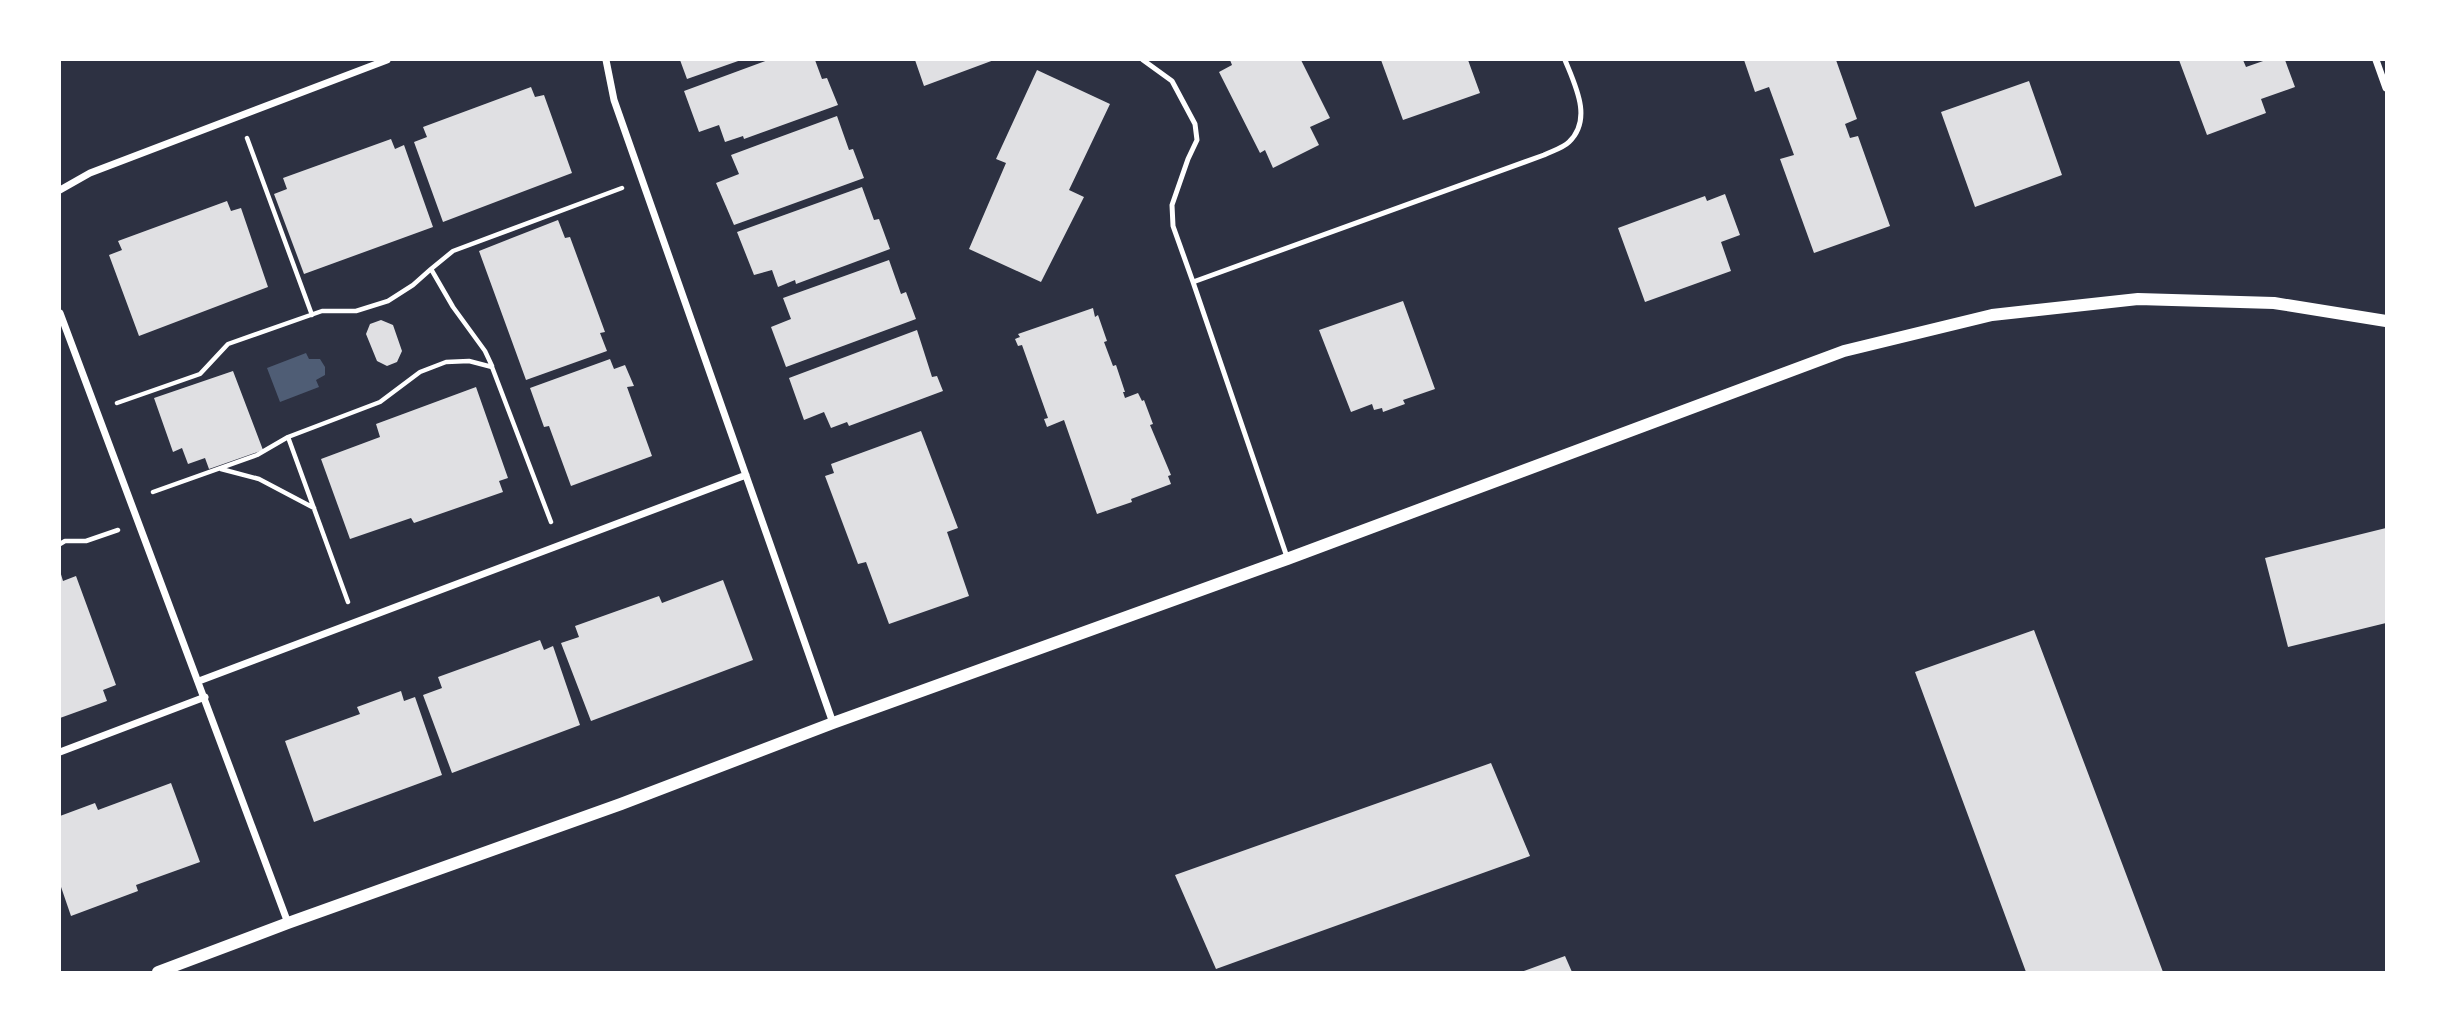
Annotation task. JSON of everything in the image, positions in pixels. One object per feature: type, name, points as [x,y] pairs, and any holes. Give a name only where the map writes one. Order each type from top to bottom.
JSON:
[{"type":"street","points":[[60,190],[90,173],[387,60]]},
{"type":"street","points":[[606,60],[614,100],[833,723]]},
{"type":"street","points":[[2376,60],[2386,88]]},
{"type":"street","points":[[158,972],[1287,559],[1844,351],[1992,315],[2138,299],[2274,303],[2386,321]]},
{"type":"street","points":[[60,313],[288,923]]},
{"type":"street","points":[[199,681],[746,475]]},
{"type":"street","points":[[60,752],[205,697]]},
{"type":"lane","points":[[1143,60],[1171,81],[1195,124],[1198,140],[1188,159],[1172,205],[1173,226],[1287,559]]},
{"type":"lane","points":[[1193,282],[1544,155],[1567,144],[1577,132],[1582,110],[1565,60]]},
{"type":"path","points":[[238,116],[312,315]]},
{"type":"path","points":[[96,410],[200,374],[228,344],[321,312],[356,311],[388,301],[413,285],[453,251],[642,181]]},
{"type":"path","points":[[431,270],[453,307],[485,351],[559,545]]},
{"type":"path","points":[[131,500],[257,455],[288,437],[380,402],[420,372],[446,362],[469,361],[492,367]]},
{"type":"path","points":[[288,437],[355,622]]},
{"type":"path","points":[[220,469],[259,479],[314,508]]},
{"type":"path","points":[[60,544],[65,541],[86,541],[139,522]]},
{"type":"water","points":[[306,353],[309,359],[320,359],[325,367],[325,375],[316,380],[319,387],[280,402],[267,368]]},
{"type":"building","points":[[680,60],[741,60],[687,79]]},
{"type":"building","points":[[768,60],[815,60],[822,79],[827,78],[838,105],[744,139],[743,136],[725,142],[719,125],[699,132],[684,91]]},
{"type":"building","points":[[915,60],[994,60],[924,86]]},
{"type":"building","points":[[1230,60],[1301,60],[1330,118],[1310,127],[1319,145],[1273,168],[1265,150],[1260,153],[1219,72],[1232,65]]},
{"type":"building","points":[[1381,60],[1468,60],[1480,93],[1403,120]]},
{"type":"building","points":[[1744,60],[1836,60],[1857,119],[1845,124],[1850,138],[1858,136],[1890,226],[1814,253],[1780,159],[1794,155],[1769,87],[1755,92]]},
{"type":"building","points":[[2179,60],[2243,60],[2246,67],[2266,60],[2285,60],[2295,87],[2261,99],[2266,113],[2207,135]]},
{"type":"building","points":[[1037,70],[1110,104],[1069,190],[1084,197],[1041,282],[969,249],[1006,163],[996,159]]},
{"type":"building","points":[[2029,81],[2062,175],[1975,207],[1941,112]]},
{"type":"building","points":[[531,87],[535,97],[544,95],[572,173],[443,222],[414,142],[427,137],[423,127]]},
{"type":"building","points":[[837,116],[849,150],[853,149],[864,178],[734,225],[716,183],[739,174],[731,155]]},
{"type":"building","points":[[391,139],[395,149],[404,145],[433,227],[304,274],[274,194],[287,189],[283,178]]},
{"type":"building","points":[[862,187],[874,220],[879,219],[890,249],[796,284],[795,280],[778,287],[772,270],[754,275],[737,232]]},
{"type":"building","points":[[1725,194],[1740,235],[1721,242],[1731,271],[1645,302],[1618,228],[1705,196],[1707,201]]},
{"type":"building","points":[[227,201],[231,211],[241,208],[268,287],[139,336],[109,255],[122,250],[118,241]]},
{"type":"building","points":[[558,220],[565,238],[570,237],[605,332],[600,333],[607,351],[526,380],[479,251]]},
{"type":"building","points":[[889,260],[901,294],[906,292],[916,319],[786,367],[771,327],[791,319],[783,298]]},
{"type":"building","points":[[1403,301],[1435,389],[1403,400],[1405,404],[1383,412],[1382,408],[1374,410],[1372,404],[1351,412],[1319,330]]},
{"type":"building","points":[[1093,308],[1107,341],[1104,342],[1113,366],[1116,365],[1125,398],[1138,393],[1142,401],[1144,400],[1153,424],[1150,425],[1171,475],[1168,476],[1171,484],[1097,514],[1064,420],[1047,427],[1044,419],[1048,418],[1022,345],[1018,346],[1015,339],[1020,337],[1018,334]]},
{"type":"building","points":[[381,320],[393,325],[402,351],[397,362],[387,366],[377,361],[366,334],[370,324]]},
{"type":"building","points":[[917,330],[932,377],[937,376],[943,391],[849,426],[847,422],[831,428],[824,412],[804,420],[789,378]]},
{"type":"building","points":[[610,359],[614,369],[625,365],[634,386],[627,387],[652,456],[571,486],[549,426],[544,427],[530,388]]},
{"type":"building","points":[[233,371],[263,450],[209,469],[205,458],[188,464],[182,448],[173,452],[154,398]]},
{"type":"building","points":[[476,387],[508,478],[499,481],[503,492],[414,523],[411,518],[350,539],[321,459],[380,437],[376,424]]},
{"type":"building","points":[[921,431],[958,528],[947,532],[969,596],[889,624],[866,562],[858,564],[825,476],[834,473],[831,464]]},
{"type":"building","points":[[2386,528],[2386,623],[2288,647],[2265,558]]},
{"type":"building","points":[[60,571],[63,581],[76,576],[116,685],[103,690],[107,701],[60,718]]},
{"type":"building","points":[[723,580],[753,660],[591,721],[561,643],[579,637],[575,626],[659,596],[662,603]]},
{"type":"building","points":[[2034,630],[2163,972],[2026,972],[1915,672]]},
{"type":"building","points":[[540,640],[544,650],[553,646],[580,725],[452,773],[423,695],[442,688],[438,677]]},
{"type":"building","points":[[401,691],[404,701],[415,697],[442,775],[314,822],[285,741],[360,714],[357,707]]},
{"type":"building","points":[[1491,763],[1530,856],[1216,969],[1175,875]]},
{"type":"building","points":[[171,783],[200,862],[136,885],[138,891],[71,916],[60,884],[60,816],[95,803],[98,810]]},
{"type":"building","points":[[1565,956],[1572,972],[1521,972]]}]
